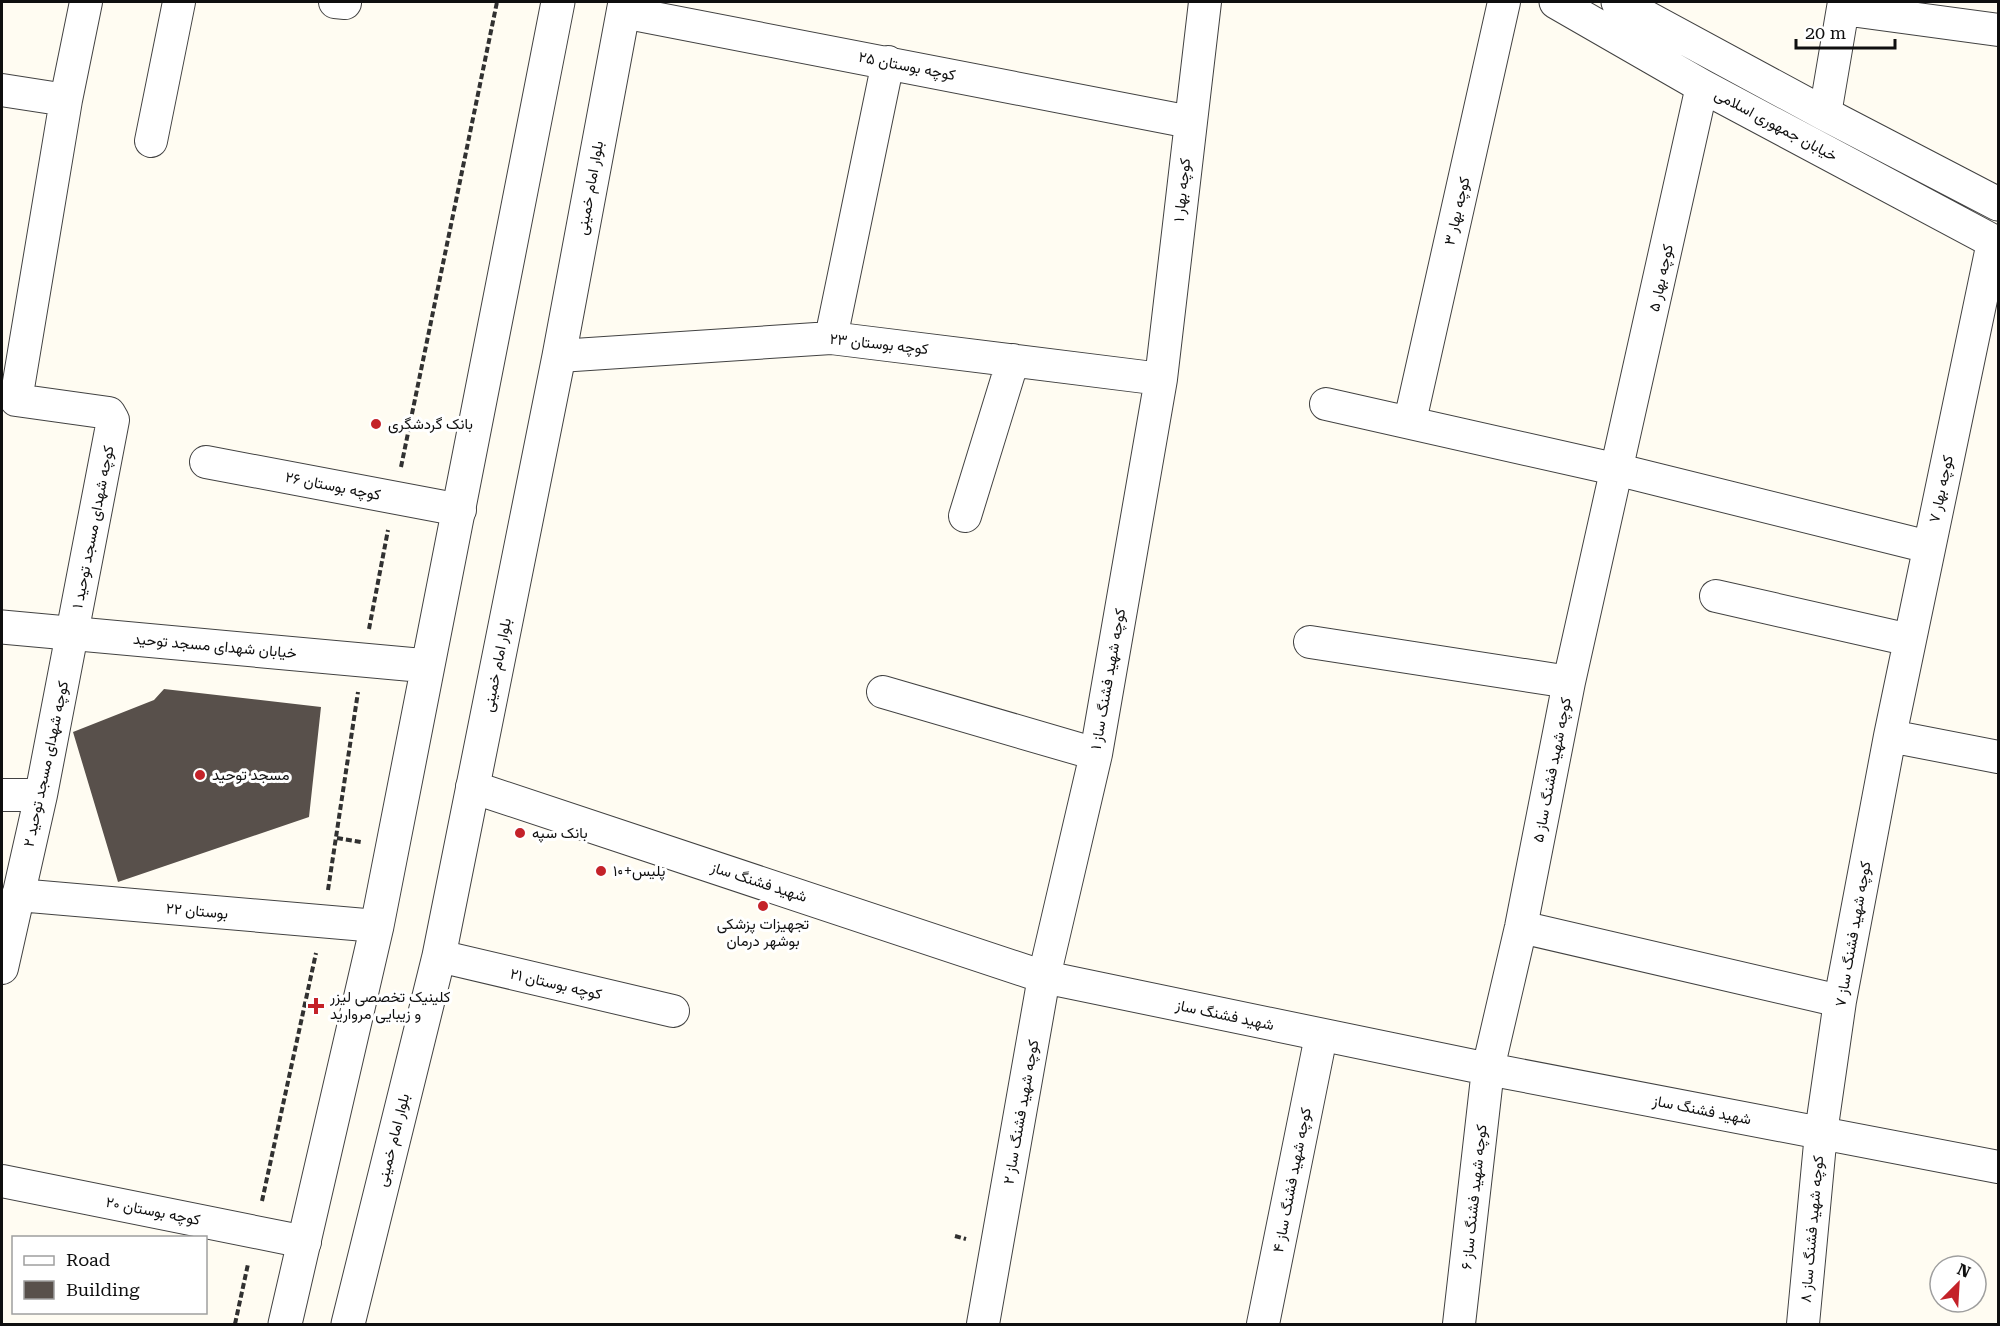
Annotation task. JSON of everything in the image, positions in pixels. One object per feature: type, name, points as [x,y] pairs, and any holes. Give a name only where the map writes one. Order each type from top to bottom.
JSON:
[{"type":"street","points":[[2,90],[66,100],[86,2]]},
{"type":"street","points":[[151,141],[180,2]]},
{"type":"street","points":[[285,1324],[377,927],[558,2]]},
{"type":"street","name":"کوچه بهار ۱","points":[[1161,379],[1204,2]]},
{"type":"street","name":"کوچه بهار ۳","points":[[1410,421],[1504,2]]},
{"type":"street","name":"خیابان جمهوری اسلامی","points":[[1556,2],[1702,86],[1997,238]]},
{"type":"street","points":[[1618,2],[1998,204]]},
{"type":"street","points":[[1825,114],[1843,5],[1998,30]]},
{"type":"street","name":"کوچه بوستان ۲۵","points":[[624,7],[1190,122]]},
{"type":"street","name":"بلوار امام خمینی","points":[[348,1324],[439,956],[559,356],[624,7]]},
{"type":"street","points":[[831,338],[888,62]]},
{"type":"street","name":"کوچه بهار ۵","points":[[1619,470],[1702,86]]},
{"type":"street","name":"کوچه شهدای مسجد توحید ۱","points":[[66,100],[16,400],[109,412],[113,420],[73,634]]},
{"type":"street","name":"کوچه بهار ۷","points":[[1890,736],[1997,238]]},
{"type":"street","name":"کوچه بوستان ۲۳","points":[[559,356],[831,338],[1161,379]]},
{"type":"street","points":[[965,516],[1013,360]]},
{"type":"street","name":"کوچه شهید فشنگ ساز ۱","points":[[1044,977],[1096,754],[1161,379]]},
{"type":"street","points":[[1326,404],[1410,421],[1619,470],[1929,548]]},
{"type":"street","name":"کوچه بوستان ۲۶","points":[[206,462],[460,510]]},
{"type":"street","name":"کوچه شهید فشنگ ساز ۵","points":[[1488,1069],[1521,927],[1569,682],[1619,470]]},
{"type":"street","points":[[1716,596],[1910,640]]},
{"type":"street","name":"خیابان شهدای مسجد توحید","points":[[2,627],[363,658],[428,666]]},
{"type":"street","name":"کوچه شهدای مسجد توحید ۲","points":[[2,968],[41,795],[73,634]]},
{"type":"street","points":[[1310,642],[1569,682]]},
{"type":"street","points":[[883,692],[1096,754]]},
{"type":"street","points":[[1890,736],[1998,757]]},
{"type":"street","name":"کوچه شهید فشنگ ساز ۷","points":[[1821,1133],[1840,1001],[1890,736]]},
{"type":"street","name":"شهید فشنگ ساز","points":[[472,787],[1044,977],[1321,1036],[1998,1167]]},
{"type":"street","points":[[2,795],[41,795]]},
{"type":"street","name":"بوستان ۲۲","points":[[18,895],[377,927]]},
{"type":"street","points":[[1521,927],[1840,1001]]},
{"type":"street","name":"کوچه بوستان ۲۱","points":[[439,956],[673,1011]]},
{"type":"street","name":"کوچه شهید فشنگ ساز ۲","points":[[983,1324],[1044,977]]},
{"type":"street","name":"کوچه شهید فشنگ ساز ۴","points":[[1263,1324],[1321,1036]]},
{"type":"street","name":"کوچه شهید فشنگ ساز ۶","points":[[1459,1324],[1488,1069]]},
{"type":"street","name":"کوچه شهید فشنگ ساز ۸","points":[[1803,1324],[1821,1133]]},
{"type":"street","name":"کوچه بوستان ۲۰","points":[[2,1181],[305,1242]]},
{"type":"building","name":"مسجد توحید","points":[[164,689],[321,707],[309,817],[118,882],[73,732],[154,700]]},
{"type":"place","name":"بانک گردشگری","points":[[376,424]]},
{"type":"place","name":"مسجد توحید","points":[[200,775]]},
{"type":"place","name":"بانک سپه","points":[[520,833]]},
{"type":"place","name":"پلیس+۱۰","points":[[601,871]]},
{"type":"place","name":"تجهیزات پزشکی بوشهر درمان","points":[[763,906]]},
{"type":"place","name":"کلینیک تخصصی لیزر و زیبایی مروارید","points":[[316,1006]]}]
